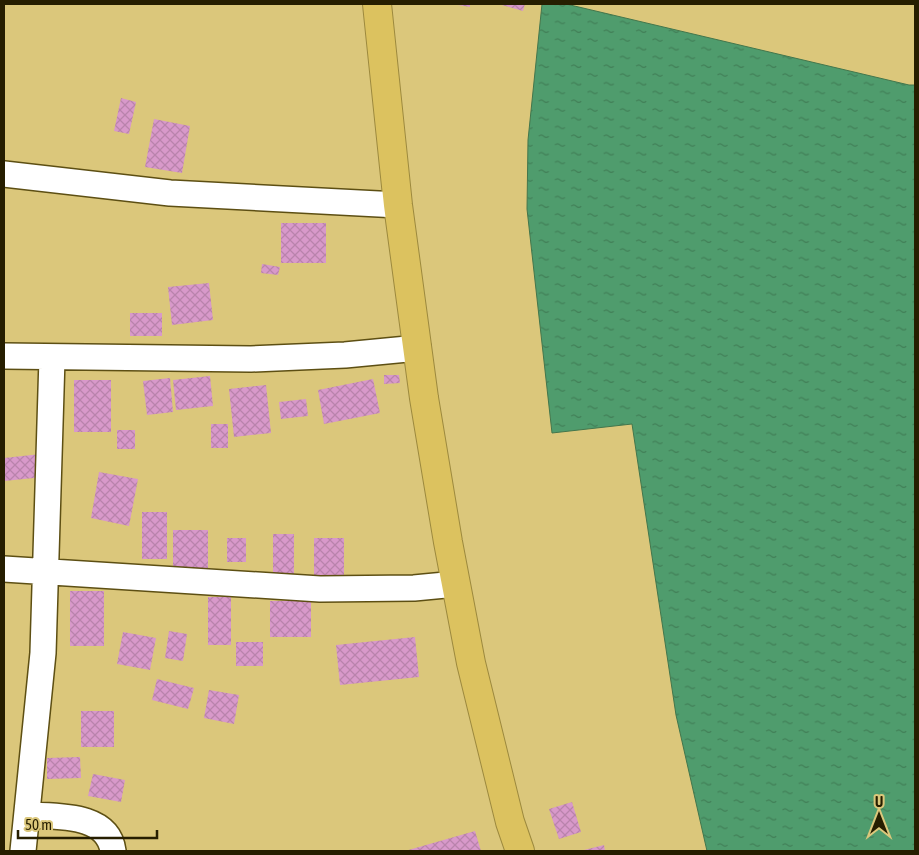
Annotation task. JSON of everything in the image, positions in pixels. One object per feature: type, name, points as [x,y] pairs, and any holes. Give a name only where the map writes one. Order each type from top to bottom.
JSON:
[{"type":"highway","points":[[377,4],[398,205],[424,398],[448,542],[471,663],[510,822],[520,851]]},
{"type":"street","points":[[4,174],[170,193],[398,205]]},
{"type":"street","points":[[4,356],[251,359],[345,355],[418,348]]},
{"type":"street","points":[[24,851],[43,653],[52,358]]},
{"type":"street","points":[[4,570],[320,589],[414,588],[456,584]]},
{"type":"street","points":[[28,815],[90,822],[107,834],[112,842],[113,851]]},
{"type":"water","points":[[542,4],[566,4],[915,85],[915,851],[707,851],[676,715],[632,424],[552,433],[527,209],[528,140]]},
{"type":"building","points":[[452,4],[470,4],[470,7]]},
{"type":"building","points":[[498,4],[525,4],[523,11]]},
{"type":"building","points":[[121,98],[136,102],[129,134],[114,131]]},
{"type":"building","points":[[154,119],[190,126],[182,173],[145,167]]},
{"type":"building","points":[[281,223],[326,223],[326,263],[281,263]]},
{"type":"building","points":[[262,264],[280,267],[278,275],[261,273]]},
{"type":"building","points":[[209,283],[213,320],[172,325],[168,287]]},
{"type":"building","points":[[130,313],[162,313],[162,336],[130,336]]},
{"type":"building","points":[[384,375],[399,375],[400,383],[384,384]]},
{"type":"building","points":[[210,376],[213,406],[176,410],[173,380]]},
{"type":"building","points":[[170,378],[173,412],[147,415],[143,381]]},
{"type":"building","points":[[373,379],[380,413],[324,424],[318,390]]},
{"type":"building","points":[[74,380],[111,380],[111,432],[74,432]]},
{"type":"building","points":[[266,385],[271,433],[234,437],[229,389]]},
{"type":"building","points":[[306,399],[308,416],[281,419],[279,402]]},
{"type":"building","points":[[211,424],[228,424],[228,448],[211,448]]},
{"type":"building","points":[[117,430],[135,430],[135,449],[117,449]]},
{"type":"building","points":[[41,454],[44,477],[4,481],[4,458]]},
{"type":"building","points":[[99,472],[138,479],[129,526],[91,518]]},
{"type":"building","points":[[142,512],[167,512],[167,559],[142,559]]},
{"type":"building","points":[[173,530],[208,530],[208,568],[173,568]]},
{"type":"building","points":[[273,534],[294,534],[294,578],[273,578]]},
{"type":"building","points":[[227,538],[246,538],[246,562],[227,562]]},
{"type":"building","points":[[314,538],[344,538],[344,579],[314,579]]},
{"type":"building","points":[[70,591],[104,591],[104,646],[70,646]]},
{"type":"building","points":[[208,597],[231,597],[231,645],[208,645]]},
{"type":"building","points":[[270,601],[311,601],[311,637],[270,637]]},
{"type":"building","points":[[169,631],[187,634],[183,661],[165,658]]},
{"type":"building","points":[[123,632],[156,638],[150,670],[117,664]]},
{"type":"building","points":[[415,637],[419,677],[340,685],[336,645]]},
{"type":"building","points":[[236,642],[263,642],[263,666],[236,666]]},
{"type":"building","points":[[157,679],[194,688],[188,709],[152,700]]},
{"type":"building","points":[[209,690],[239,695],[234,724],[204,718]]},
{"type":"building","points":[[81,711],[114,711],[114,747],[81,747]]},
{"type":"building","points":[[80,757],[81,778],[47,779],[47,758]]},
{"type":"building","points":[[93,774],[125,780],[121,802],[88,796]]},
{"type":"building","points":[[572,802],[581,832],[559,839],[549,809]]},
{"type":"building","points":[[475,831],[481,851],[405,851]]},
{"type":"building","points":[[604,845],[605,851],[580,851]]}]
